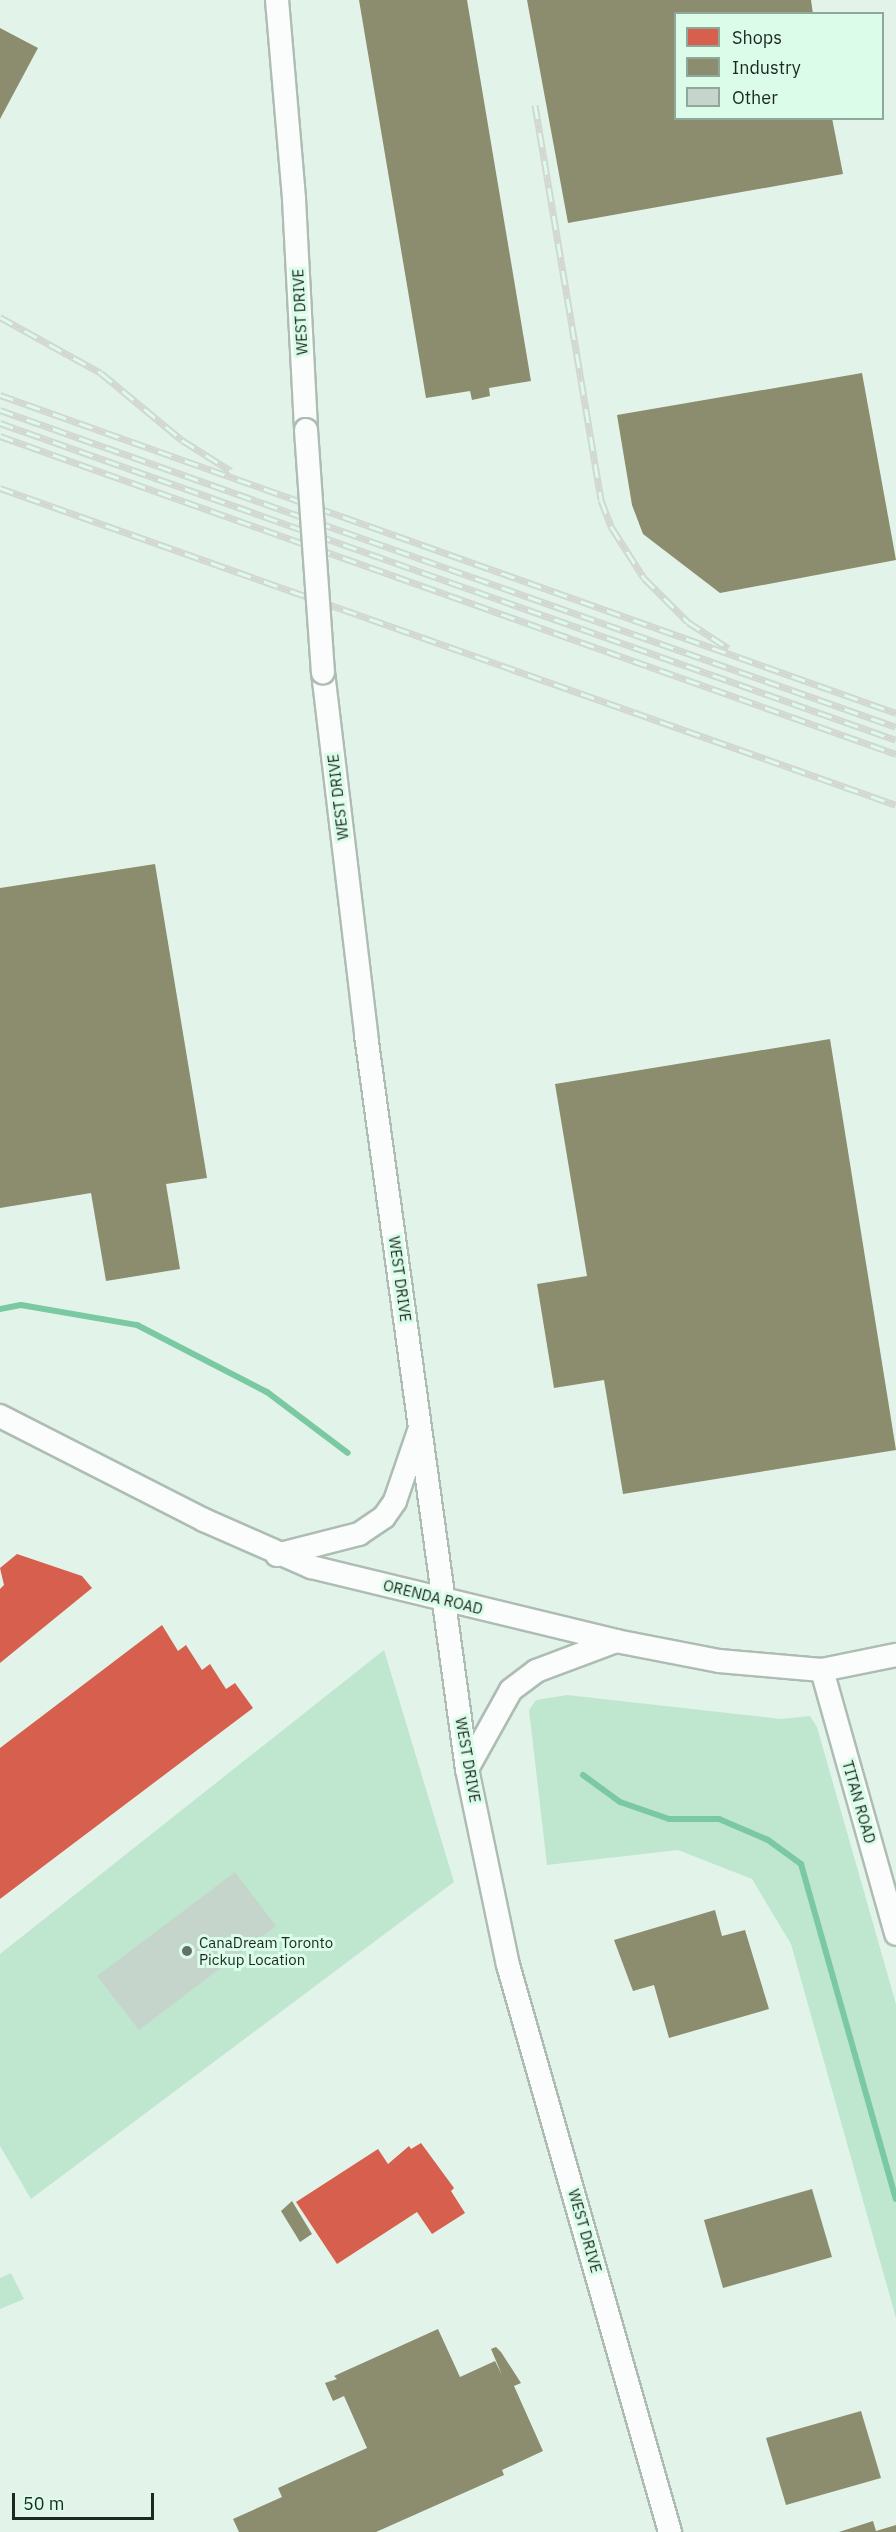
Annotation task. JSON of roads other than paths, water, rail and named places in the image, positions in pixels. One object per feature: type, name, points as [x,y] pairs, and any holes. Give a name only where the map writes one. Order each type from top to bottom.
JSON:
[{"type":"street","name":"WEST DRIVE","points":[[277,0],[294,199],[306,430],[323,672],[366,1035],[467,1769],[514,1988],[670,2532]]},
{"type":"street","name":"ORENDA ROAD","points":[[0,1416],[277,1555],[445,1600],[616,1641],[719,1660],[822,1670],[896,1655]]},
{"type":"street","points":[[277,1555],[359,1534],[384,1517],[395,1501],[420,1426]]},
{"type":"street","points":[[467,1769],[511,1690],[536,1671],[616,1641]]},
{"type":"street","name":"TITAN ROAD","points":[[822,1670],[896,1934]]},
{"type":"waterway","points":[[0,1309],[21,1305],[137,1325],[267,1392],[348,1453]]},
{"type":"waterway","points":[[583,1775],[620,1802],[669,1819],[719,1819],[768,1840],[801,1864],[896,2199]]},
{"type":"railway","points":[[535,105],[601,500],[612,528],[644,578],[688,622],[728,648]]},
{"type":"railway","points":[[0,317],[101,373],[182,440],[231,471]]},
{"type":"railway","points":[[0,395],[896,713]]},
{"type":"railway","points":[[0,410],[896,727]]},
{"type":"railway","points":[[0,423],[896,740]]},
{"type":"railway","points":[[0,436],[896,754]]},
{"type":"railway","points":[[0,488],[896,805]]},
{"type":"place","name":"CanaDream Toronto Pickup Location","points":[[187,1951]]}]
